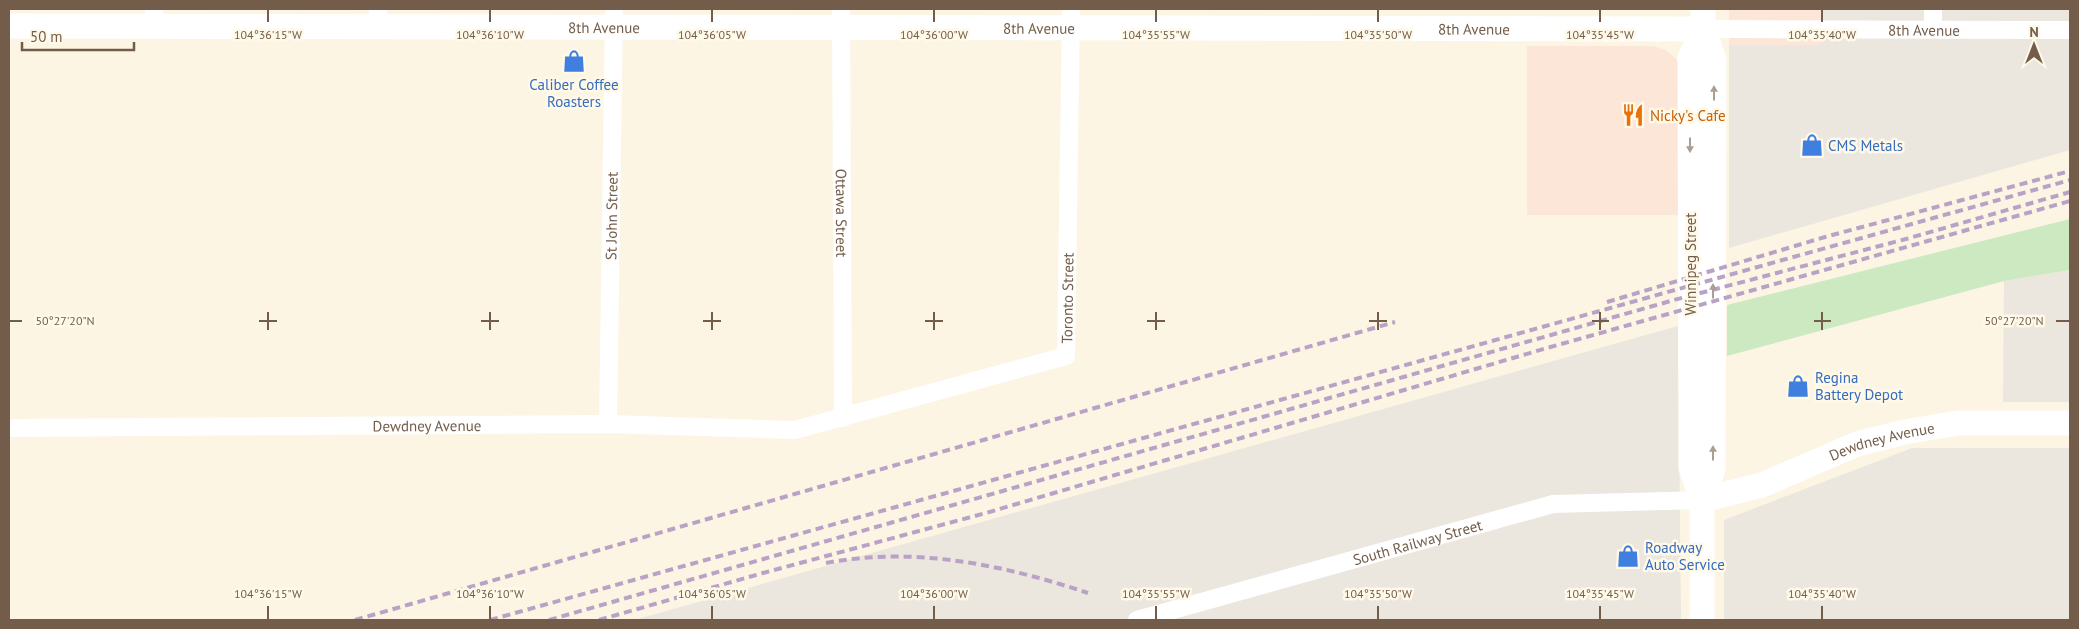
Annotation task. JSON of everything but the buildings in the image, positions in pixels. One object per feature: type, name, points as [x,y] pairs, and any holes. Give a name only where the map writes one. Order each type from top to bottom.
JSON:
[{"type":"street","points":[[1933,9],[1933,29]]},
{"type":"street","name":"8th Avenue","points":[[9,26],[154,17],[1703,19],[1933,29],[2070,30]]},
{"type":"street","name":"St John Street","points":[[608,424],[614,18]]},
{"type":"street","name":"Ottawa Street","points":[[841,18],[843,418]]},
{"type":"street","name":"Toronto Street","points":[[843,418],[1066,356],[1071,18]]},
{"type":"street","name":"Winnipeg Street","points":[[1702,620],[1702,500],[1713,469],[1714,99],[1714,59],[1703,19]]},
{"type":"street","name":"Dewdney Avenue","points":[[9,428],[608,424],[795,430],[843,418]]},
{"type":"street","name":"Dewdney Avenue","points":[[1702,500],[1762,485],[1857,444],[1906,432],[1958,423],[2070,423]]},
{"type":"street","name":"South Railway Street","points":[[1137,620],[1553,504],[1702,500]]},
{"type":"shaded area","points":[[1729,9],[1821,9],[1821,45],[1729,45]]},
{"type":"shaded area","points":[[1821,9],[2070,9],[2070,150],[1729,248],[1729,45],[1821,45]]},
{"type":"shaded area","points":[[1527,46],[1653,46],[1665,50],[1674,57],[1679,63],[1681,215],[1527,215]]},
{"type":"shaded area","points":[[2070,270],[2070,402],[2003,402],[2004,281]]},
{"type":"shaded area","points":[[1678,326],[1681,620],[634,620]]},
{"type":"shaded area","points":[[1912,448],[2070,448],[2070,620],[1724,620],[1724,520]]},
{"type":"green space","points":[[2070,219],[2070,270],[2004,281],[1727,356],[1727,305]]},
{"type":"railway","points":[[1607,302],[1825,237],[2070,171]]},
{"type":"railway","points":[[490,620],[2070,180]]},
{"type":"railway","points":[[549,620],[1674,300],[1906,239],[2070,192]]},
{"type":"railway","points":[[599,620],[763,573],[986,513],[1547,348],[2070,201]]},
{"type":"railway","points":[[355,620],[1395,322]]},
{"type":"railway","points":[[826,563],[859,558],[893,557],[959,561],[1024,574],[1088,593]]},
{"type":"place","name":"Caliber Coffee Roasters","points":[[574,61]]},
{"type":"place","name":"Nicky's Cafe","points":[[1633,115]]},
{"type":"place","name":"CMS Metals","points":[[1812,145]]},
{"type":"place","name":"Regina Battery Depot","points":[[1798,386]]},
{"type":"place","name":"Roadway Auto Service","points":[[1628,556]]}]
